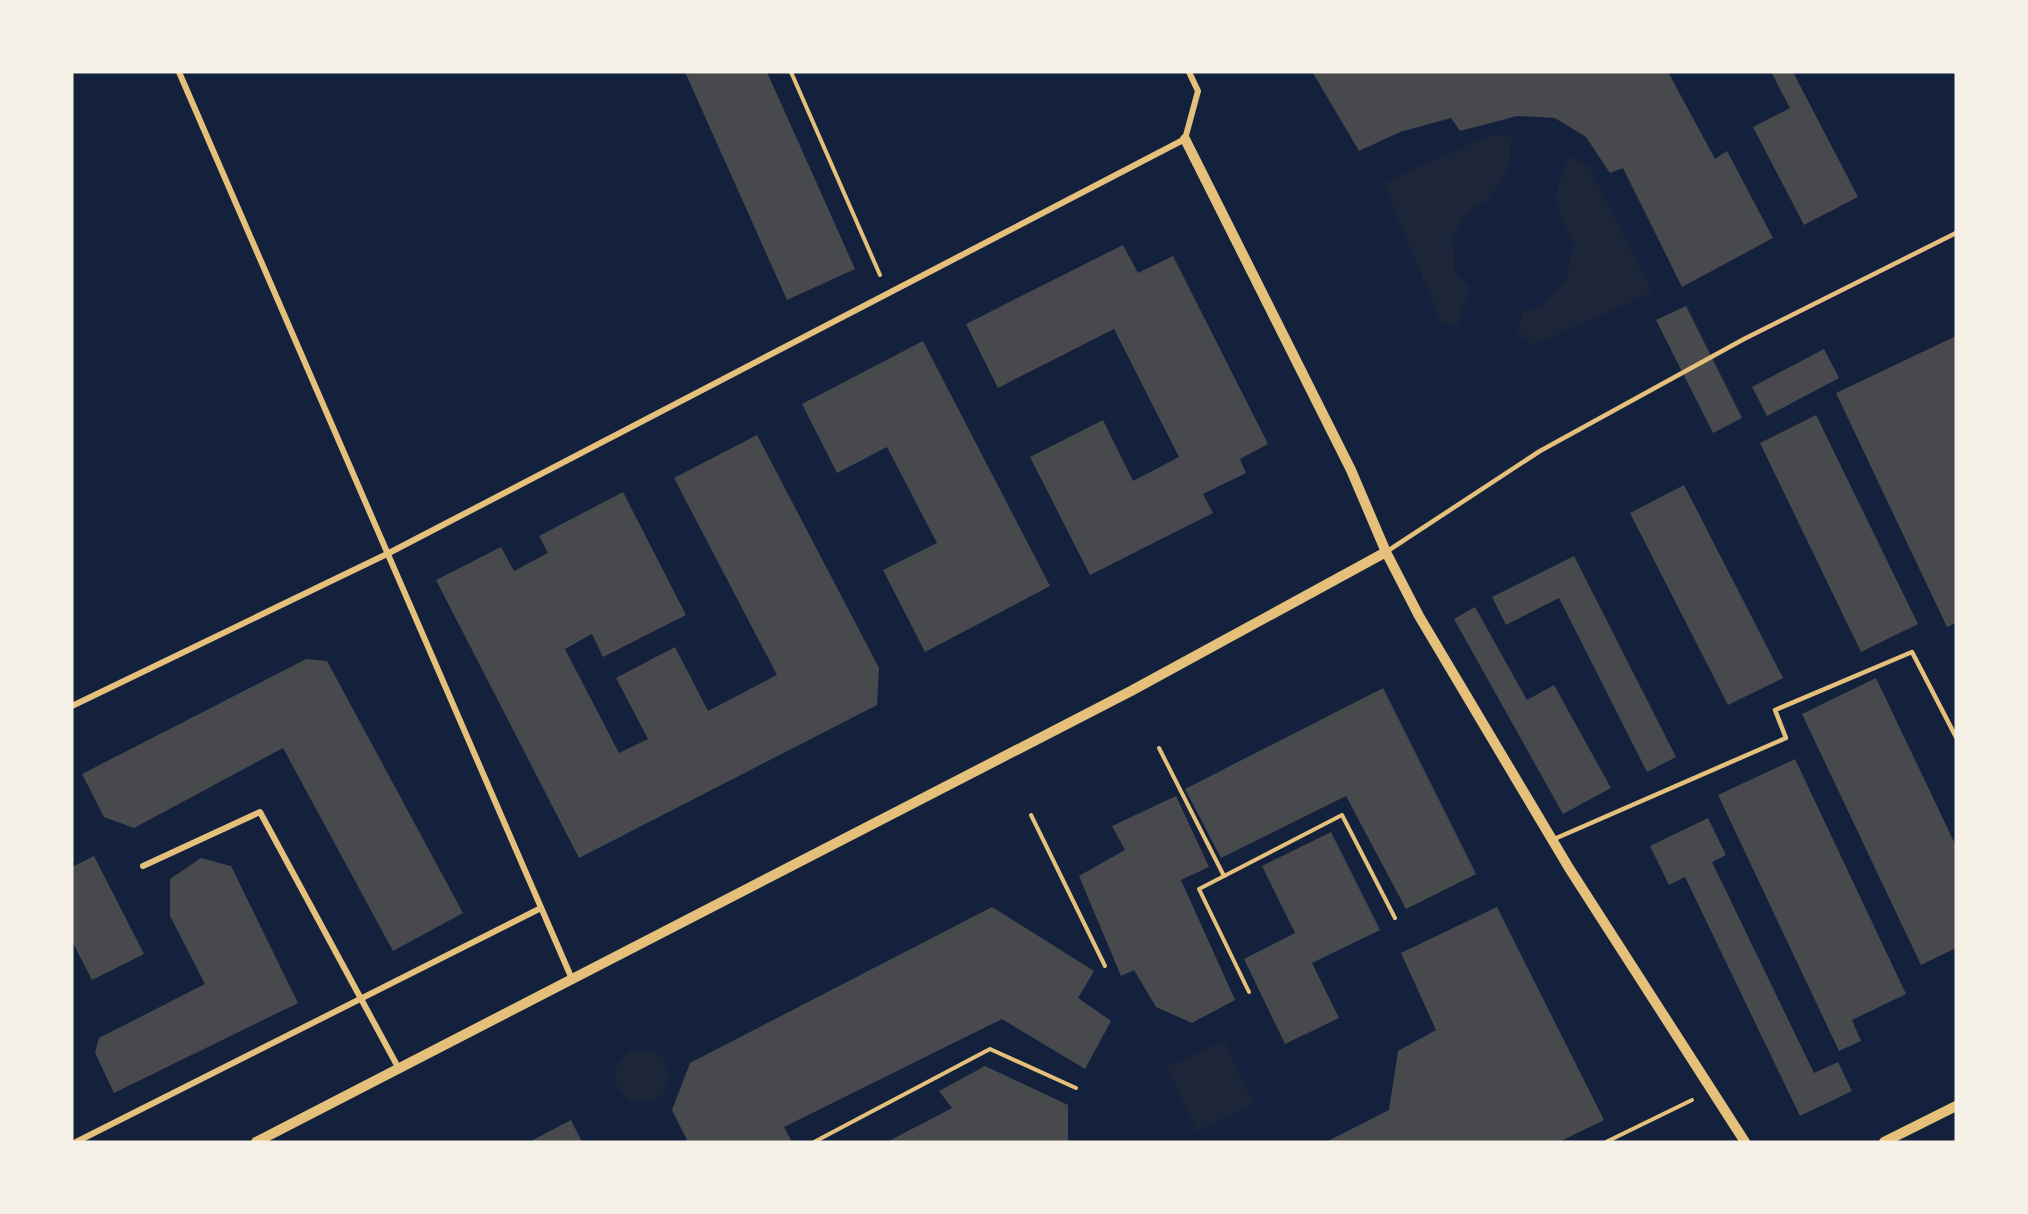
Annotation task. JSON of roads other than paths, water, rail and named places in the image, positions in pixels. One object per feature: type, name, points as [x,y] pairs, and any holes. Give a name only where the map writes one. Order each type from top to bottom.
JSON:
[{"type":"street","points":[[179,72],[572,980]]},
{"type":"street","points":[[1189,72],[1198,91],[1185,139],[1351,470],[1386,552],[1419,616],[1552,840],[1745,1142]]},
{"type":"street","points":[[72,706],[387,554],[889,295],[1185,139]]},
{"type":"street","points":[[256,1142],[1131,691],[1386,552]]},
{"type":"street","points":[[143,866],[260,812],[399,1069]]},
{"type":"street","points":[[76,1142],[541,908]]},
{"type":"street","points":[[1884,1142],[1956,1106]]},
{"type":"lane","points":[[1386,552],[1551,445],[1744,339],[1956,233]]},
{"type":"lane","points":[[1552,840],[1786,738],[1774,710],[1912,652],[1956,737]]}]
